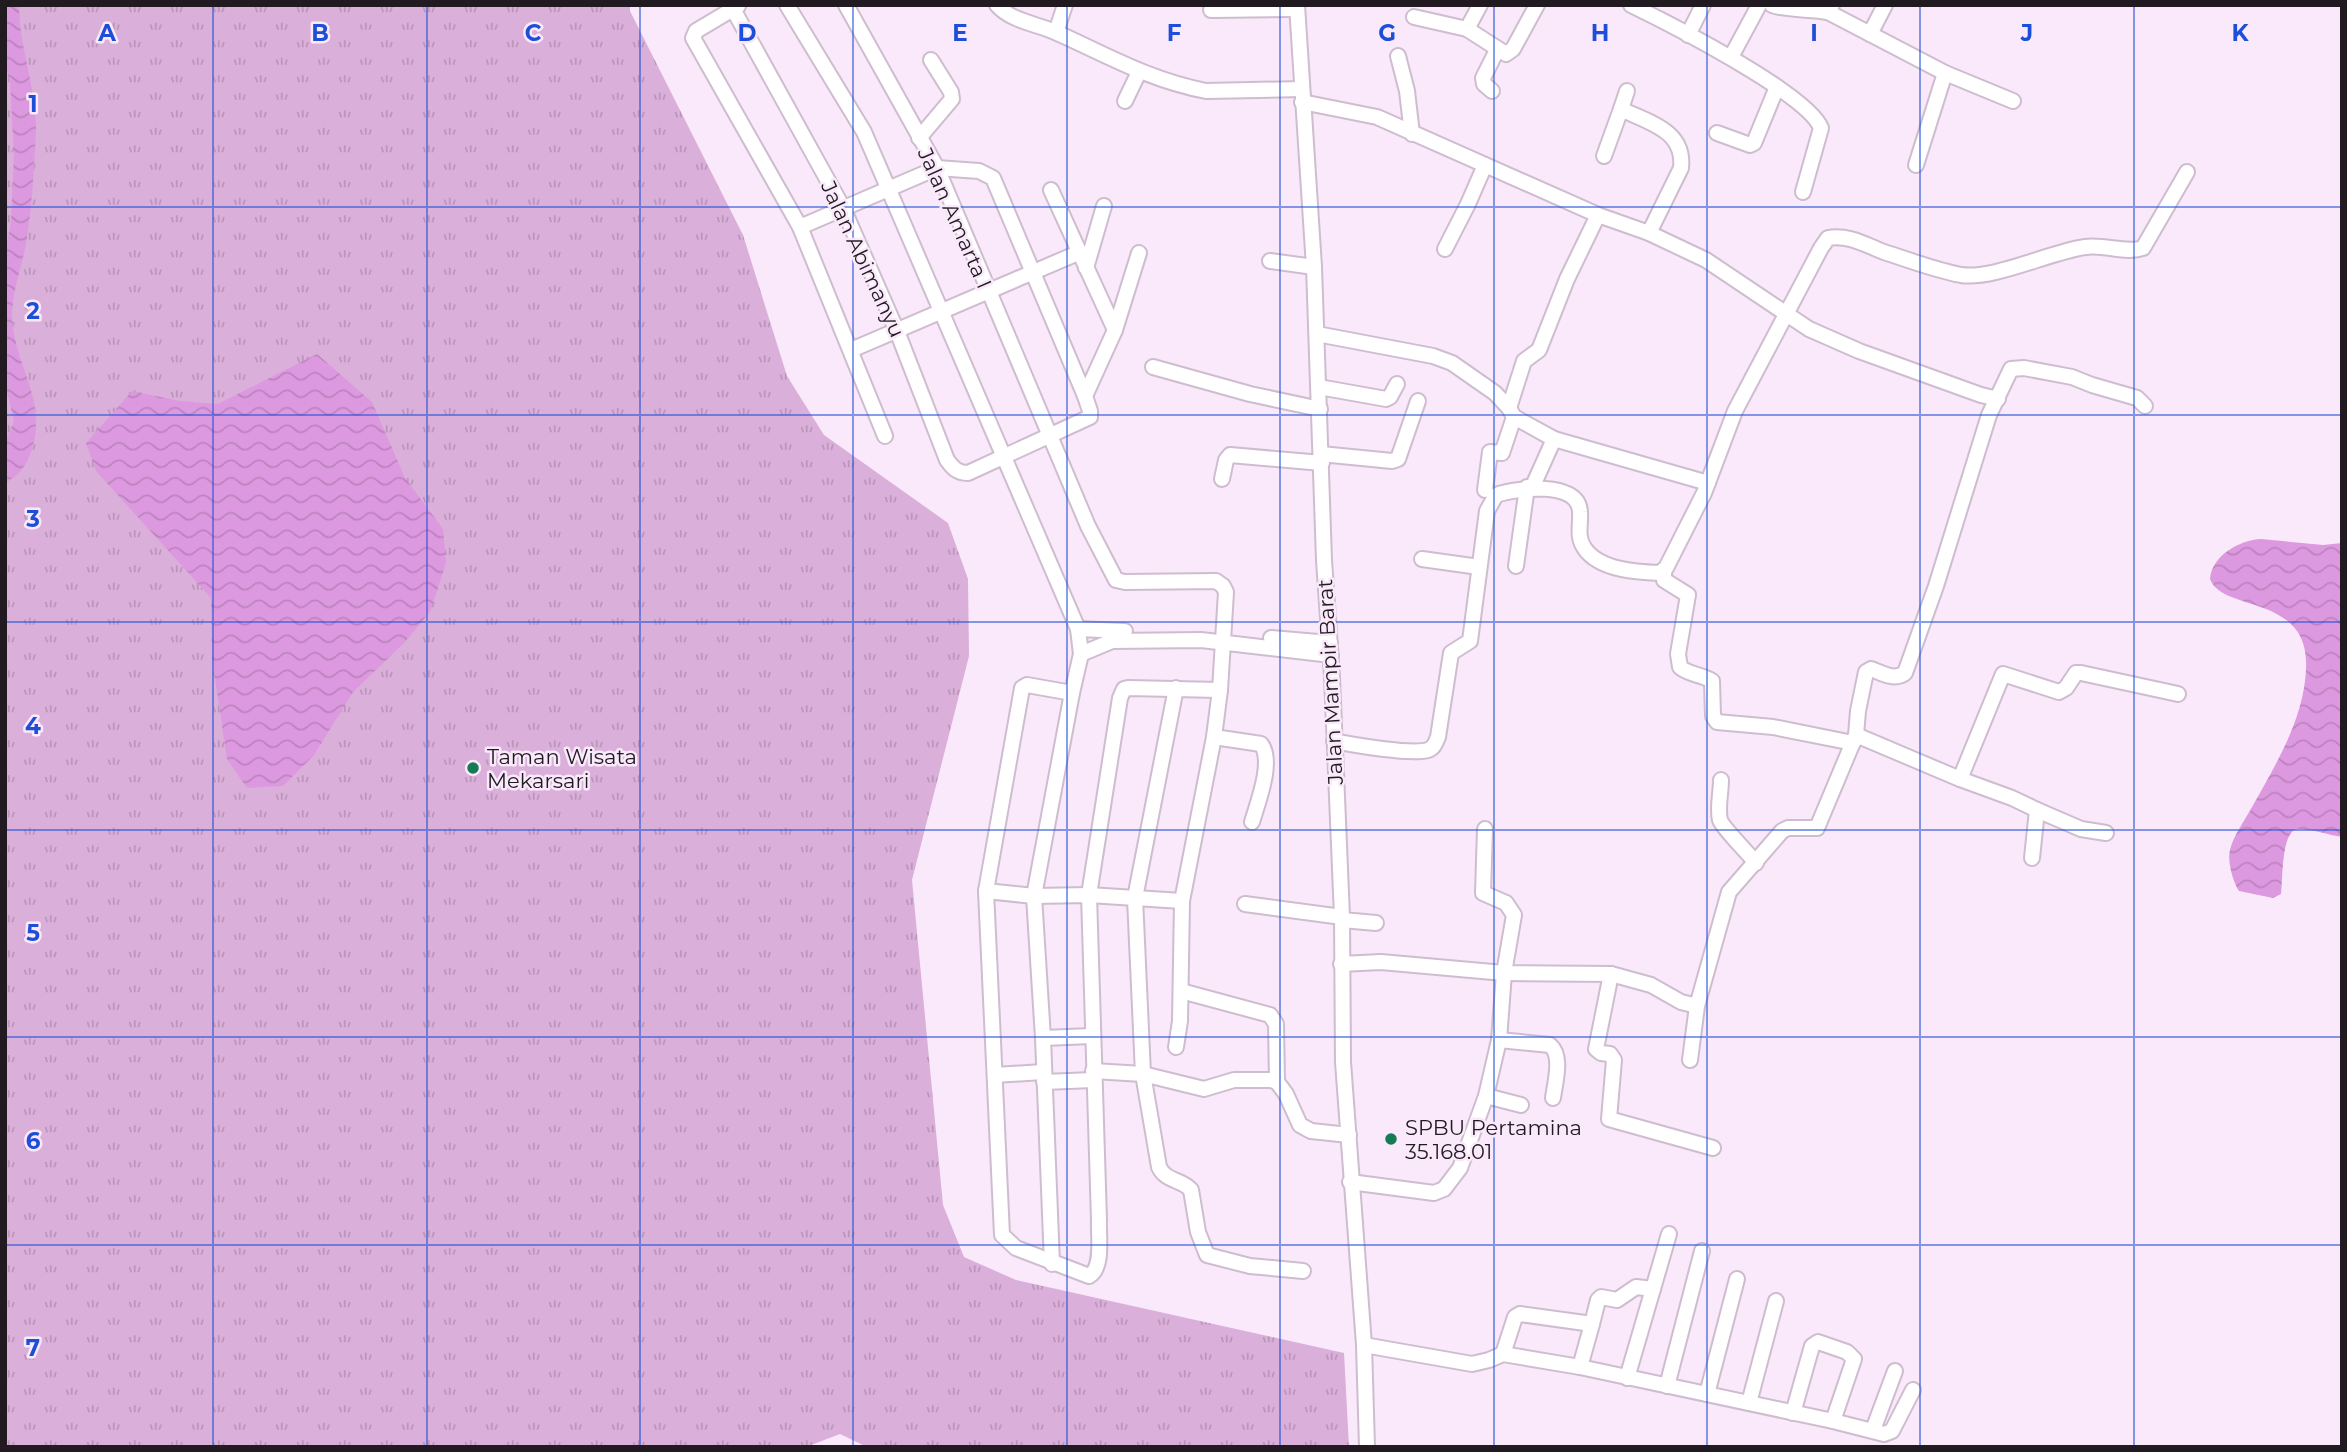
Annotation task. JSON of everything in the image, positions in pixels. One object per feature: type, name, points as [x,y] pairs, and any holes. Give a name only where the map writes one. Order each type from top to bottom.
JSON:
[{"type":"street","points":[[788,5],[864,132],[1078,629],[1081,654],[1034,896],[1052,1264]]},
{"type":"street","name":"Jalan Amarta I","points":[[846,5],[937,168],[1088,526],[1116,580],[1216,581],[1226,592],[1222,636]]},
{"type":"street","points":[[997,5],[1009,14],[1056,32],[1139,72],[1206,91],[1302,95],[1377,117],[1706,260],[1810,329],[1859,351],[1998,399]]},
{"type":"street","points":[[1056,32],[1065,5]]},
{"type":"street","points":[[1467,29],[1480,5]]},
{"type":"street","points":[[1414,17],[1467,29],[1497,50],[1510,53],[1537,5]]},
{"type":"street","points":[[1632,5],[1647,9],[1688,35],[1731,57],[1777,87],[1816,118],[1821,128],[1803,192]]},
{"type":"street","points":[[1688,35],[1703,5]]},
{"type":"street","points":[[1731,57],[1759,5]]},
{"type":"street","points":[[1772,5],[1778,8],[1830,9],[1870,34],[1945,73],[2013,101]]},
{"type":"street","points":[[1870,34],[1885,5]]},
{"type":"street","points":[[736,7],[696,31],[692,38],[800,227],[885,436]]},
{"type":"street","name":"Jalan Abimanyu","points":[[736,7],[843,208],[897,331],[947,460],[954,469],[968,473],[1003,458]]},
{"type":"street","points":[[1211,10],[1297,7]]},
{"type":"street","name":"Jalan Mampir Barat","points":[[1297,7],[1314,267],[1324,560],[1331,649],[1342,919],[1343,1062],[1364,1352],[1367,1447]]},
{"type":"street","points":[[1492,91],[1484,84],[1483,78],[1497,50]]},
{"type":"street","points":[[1398,56],[1407,91],[1412,134]]},
{"type":"street","points":[[919,138],[952,99],[951,92],[931,60]]},
{"type":"street","points":[[1125,101],[1139,72]]},
{"type":"street","points":[[1916,165],[1945,73]]},
{"type":"street","points":[[1717,133],[1750,145],[1754,143],[1777,87]]},
{"type":"street","points":[[1604,156],[1627,91]]},
{"type":"street","points":[[1620,109],[1670,133],[1679,145],[1682,157],[1681,169],[1649,233]]},
{"type":"street","points":[[1444,249],[1485,165]]},
{"type":"street","points":[[800,227],[937,168],[979,171],[993,178],[1090,411],[1090,417],[1003,458]]},
{"type":"street","points":[[2106,833],[2081,829],[2012,798],[1854,739],[1784,728],[1717,722],[1713,716],[1712,681],[1680,667],[1678,654],[1688,595],[1664,580],[1664,570],[1708,483],[1735,411],[1828,238],[1838,236],[1964,275],[1993,272],[2084,247],[2103,245],[2135,251],[2143,248],[2187,172]]},
{"type":"street","points":[[1051,190],[1115,330]]},
{"type":"street","points":[[1086,268],[1104,206]]},
{"type":"street","points":[[1485,490],[1490,452],[1502,453],[1524,361],[1539,350],[1567,279],[1598,215]]},
{"type":"street","points":[[851,350],[1078,253]]},
{"type":"street","points":[[1084,396],[1115,330],[1139,253]]},
{"type":"street","points":[[1269,261],[1314,267]]},
{"type":"street","points":[[1317,334],[1433,356],[1452,363],[1495,393],[1512,412],[1554,439],[1708,483]]},
{"type":"street","points":[[1153,367],[1250,394],[1320,409]]},
{"type":"street","points":[[1690,1060],[1698,1006],[1729,892],[1783,831],[1788,828],[1817,828],[1854,739],[1866,672],[1871,669],[1893,677],[1900,677],[1905,673],[1936,586],[1989,415],[2011,369],[2017,367],[2072,377],[2137,398],[2145,406]]},
{"type":"street","points":[[1319,387],[1385,399],[1390,397],[1397,384]]},
{"type":"street","points":[[1222,479],[1226,460],[1230,455],[1392,461],[1398,459],[1418,401]]},
{"type":"street","points":[[1516,566],[1530,488],[1554,439]]},
{"type":"street","points":[[1334,741],[1407,750],[1428,750],[1434,746],[1438,737],[1451,653],[1469,641],[1487,511],[1496,495],[1530,488],[1570,494],[1578,502],[1578,530],[1584,548],[1596,559],[1633,572],[1660,573],[1664,570]]},
{"type":"street","points":[[1422,559],[1479,567]]},
{"type":"street","points":[[1078,629],[1112,636],[1222,636],[1331,649]]},
{"type":"street","points":[[1081,654],[1112,636]]},
{"type":"street","points":[[1176,1047],[1181,991],[1182,901],[1214,737],[1220,690],[1222,636]]},
{"type":"street","points":[[1960,779],[2003,674],[2059,692],[2066,688],[2076,673],[2081,673],[2178,694]]},
{"type":"street","points":[[1072,693],[1027,685],[1022,688],[986,891],[1003,1235],[1016,1248],[1089,1276],[1094,1274],[1098,1266],[1099,1220],[1089,895],[1122,693],[1128,688],[1220,690]]},
{"type":"street","points":[[1177,688],[1135,898],[1143,1074],[1159,1167],[1166,1177],[1188,1186],[1191,1190],[1198,1232],[1208,1255],[1250,1266],[1303,1271]]},
{"type":"street","points":[[1214,737],[1261,744],[1265,750],[1267,755],[1263,779],[1252,822]]},
{"type":"street","points":[[1721,780],[1719,818],[1723,828],[1735,837],[1756,863]]},
{"type":"street","points":[[2032,858],[2037,810]]},
{"type":"street","points":[[1350,1182],[1434,1193],[1444,1189],[1460,1168],[1486,1096],[1499,1040],[1504,973],[1514,915],[1506,903],[1483,893],[1485,829]]},
{"type":"street","points":[[986,891],[1034,896],[1089,895],[1182,901]]},
{"type":"street","points":[[1245,904],[1377,923]]},
{"type":"street","points":[[1341,964],[1381,962],[1504,973],[1611,974],[1651,985],[1681,1002],[1698,1006]]},
{"type":"street","points":[[1611,974],[1596,1049],[1610,1054],[1614,1060],[1609,1119],[1713,1148]]},
{"type":"street","points":[[1181,991],[1270,1014],[1276,1024],[1277,1082],[1286,1094],[1300,1125],[1311,1131],[1349,1135]]},
{"type":"street","points":[[1043,1038],[1092,1036]]},
{"type":"street","points":[[1499,1040],[1550,1045],[1556,1050],[1558,1059],[1553,1098]]},
{"type":"street","points":[[995,1075],[1044,1077],[1143,1074],[1204,1089],[1234,1080],[1277,1082]]},
{"type":"street","points":[[1486,1096],[1521,1105]]},
{"type":"street","points":[[1627,1378],[1669,1234]]},
{"type":"street","points":[[1667,1386],[1702,1251]]},
{"type":"street","points":[[1707,1394],[1737,1279]]},
{"type":"street","points":[[1580,1367],[1598,1300],[1601,1297],[1617,1300],[1636,1287],[1653,1289]]},
{"type":"street","points":[[1749,1403],[1776,1301]]},
{"type":"street","points":[[1503,1354],[1516,1317],[1520,1314],[1592,1324]]},
{"type":"street","points":[[1793,1413],[1812,1346],[1818,1342],[1847,1352],[1854,1359],[1833,1421]]},
{"type":"street","points":[[1364,1352],[1472,1364],[1503,1354],[1580,1367],[1884,1434],[1892,1430],[1913,1390]]},
{"type":"street","points":[[1873,1430],[1895,1371]]},
{"type":"green space","name":"Taman Wisata Mekarsari","points":[[5,5],[630,5],[630,11],[743,235],[787,376],[824,435],[948,523],[968,579],[969,656],[912,880],[943,1205],[964,1257],[1016,1280],[1344,1353],[1349,1447],[867,1447],[840,1434],[806,1447],[5,1447]]},
{"type":"water","points":[[5,5],[19,5],[36,116],[29,220],[12,317],[17,347],[35,406],[36,431],[30,456],[24,467],[5,483],[5,443],[14,421],[5,382],[5,252],[11,222],[14,154],[10,83],[5,61]]},
{"type":"water","points":[[317,354],[372,402],[405,478],[443,529],[446,563],[430,612],[404,643],[353,692],[314,755],[283,786],[247,788],[227,759],[212,658],[211,598],[96,471],[86,443],[132,391],[180,401],[218,404]]},
{"type":"water","points":[[2261,539],[2323,545],[2342,543],[2342,837],[2304,829],[2292,831],[2286,846],[2281,894],[2273,898],[2239,891],[2231,871],[2229,855],[2236,834],[2279,758],[2294,723],[2304,688],[2304,645],[2294,628],[2281,616],[2231,597],[2218,590],[2210,579],[2216,563],[2228,550],[2244,542]]},
{"type":"place","name":"Taman Wisata Mekarsari","points":[[473,768]]},
{"type":"place","name":"SPBU Pertamina 35.168.01","points":[[1391,1139]]}]
